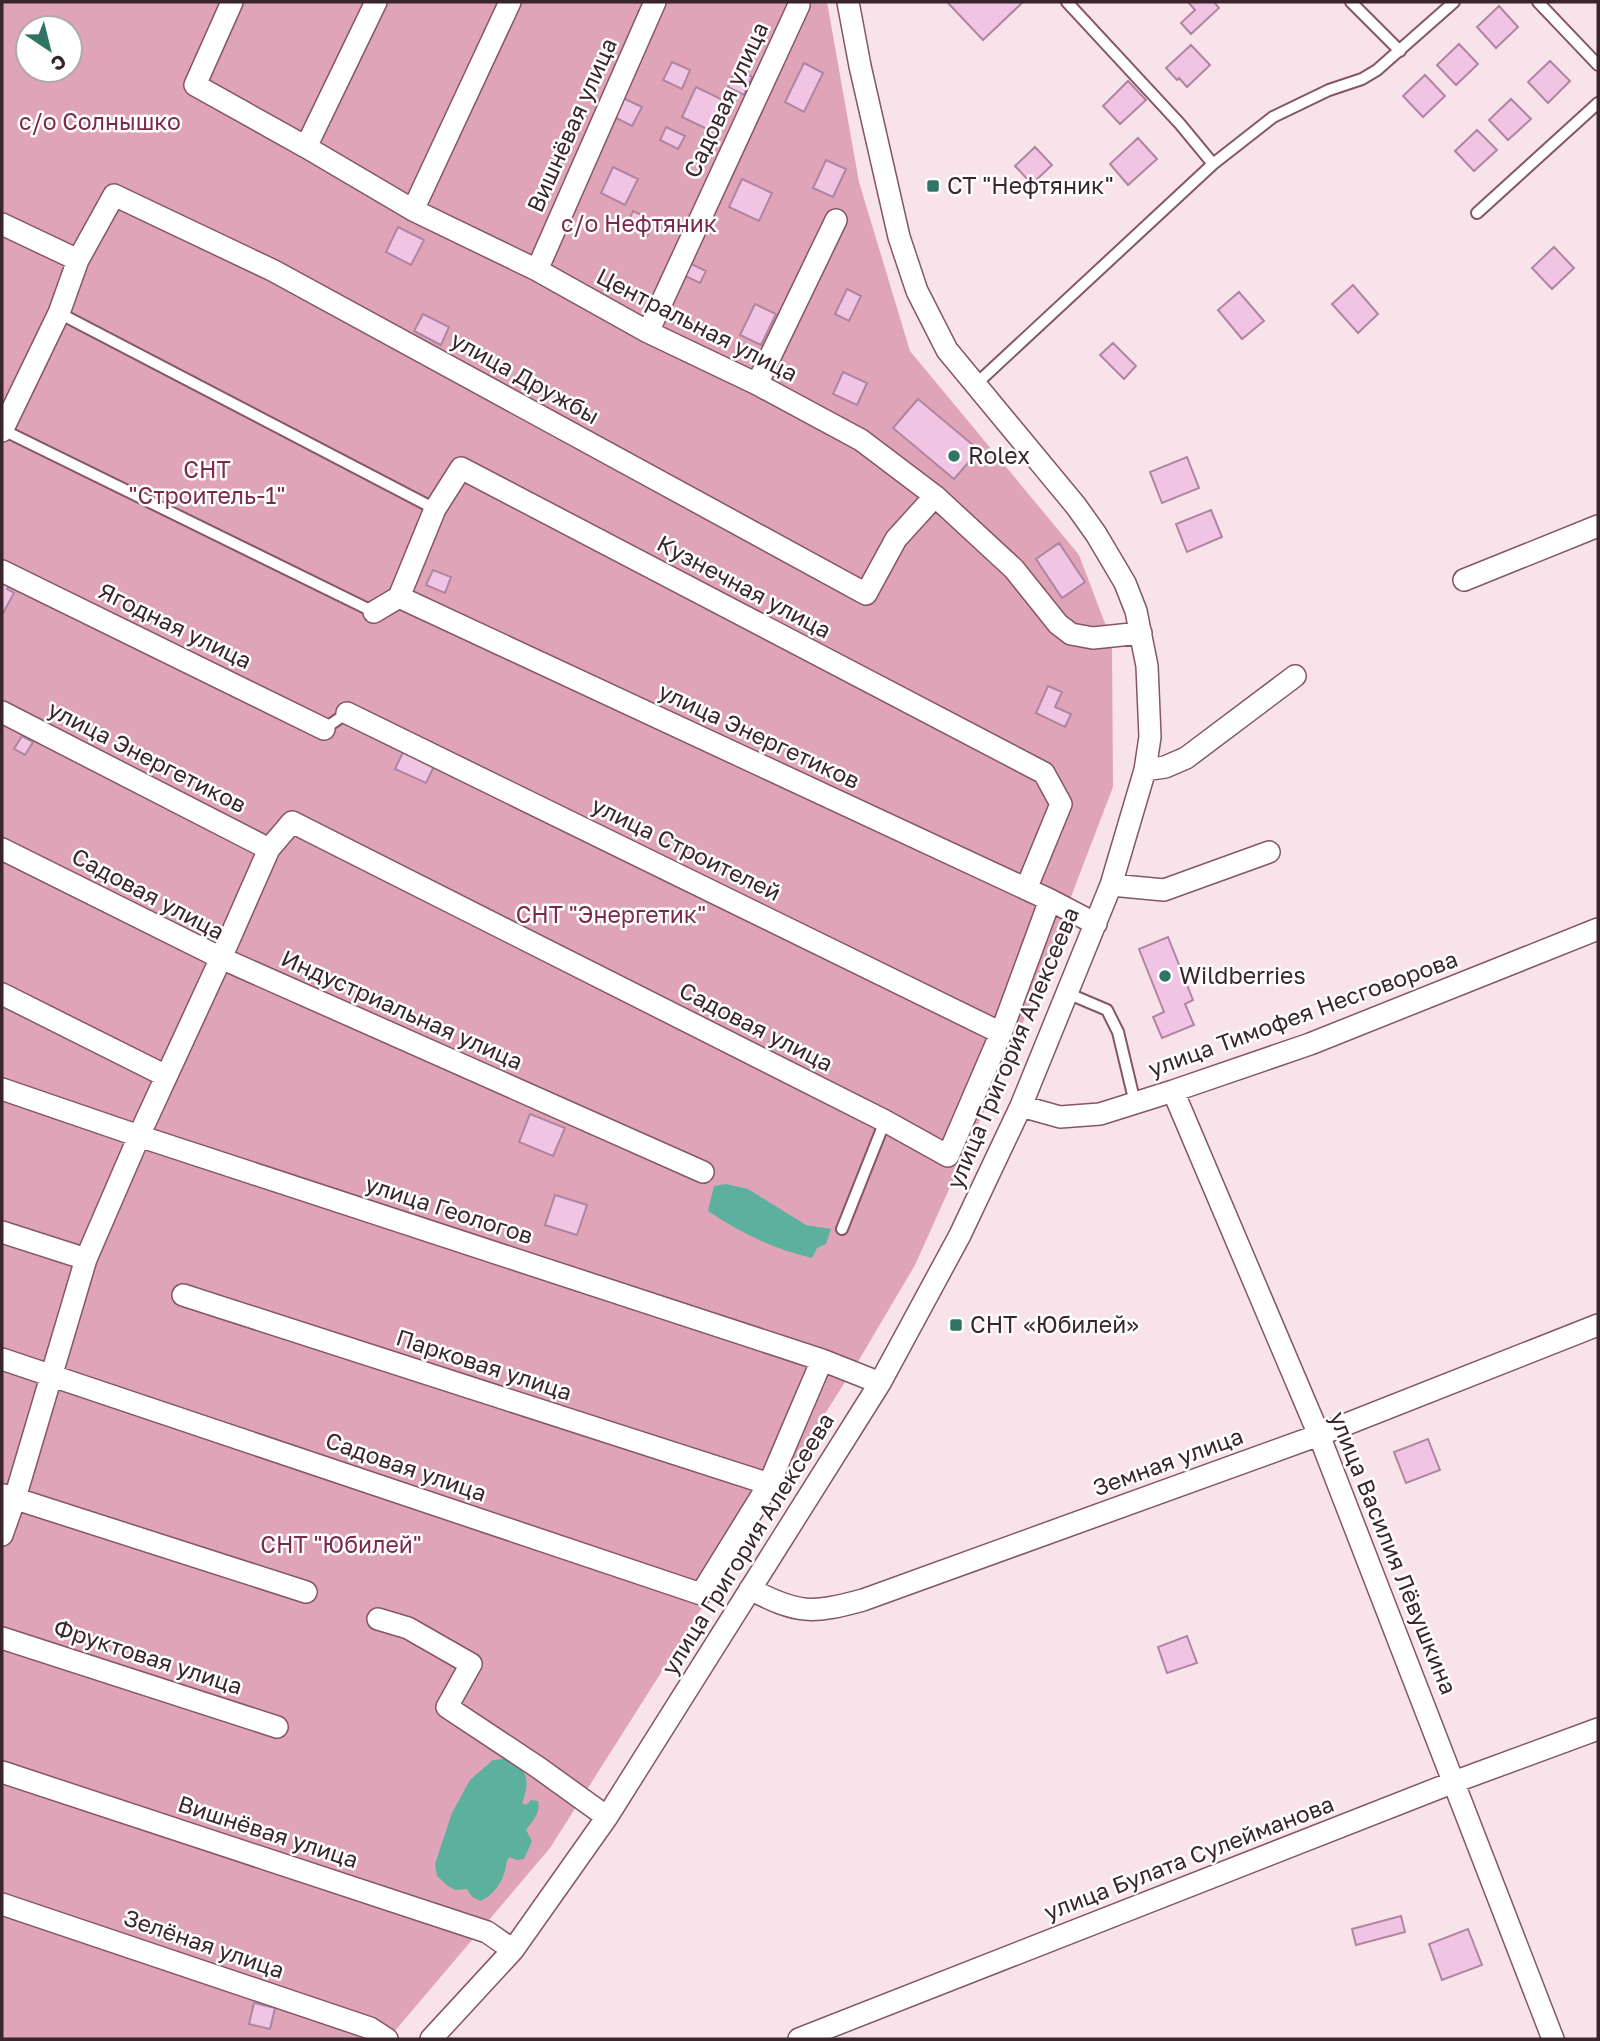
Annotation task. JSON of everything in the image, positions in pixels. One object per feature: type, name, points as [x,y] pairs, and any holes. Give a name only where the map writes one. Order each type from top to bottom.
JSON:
[{"type":"street","name":"Центральная улица","points":[[232,2],[195,85],[413,210],[537,270],[648,332],[757,384],[861,440],[936,496],[1014,569],[1058,624],[1071,634],[1093,638],[1141,633]]},
{"type":"street","points":[[306,147],[376,2]]},
{"type":"street","points":[[413,210],[510,2]]},
{"type":"street","name":"Вишнёвая улица","points":[[537,270],[655,2]]},
{"type":"street","name":"улица Григория Алексеева","points":[[431,2039],[513,1950],[607,1817],[880,1382],[960,1235],[1021,1106],[1111,886],[1145,770],[1150,737],[1149,698],[1147,666],[1136,611],[1125,583],[1101,542],[1076,506],[947,349],[917,291],[896,225],[848,2]]},
{"type":"street","name":"Садовая улица","points":[[648,332],[799,5]]},
{"type":"street","name":"улица Дружбы","points":[[2,430],[59,313],[78,260],[114,195],[286,278],[866,594],[896,539],[936,496]]},
{"type":"street","points":[[757,384],[835,220]]},
{"type":"street","points":[[2,224],[78,260]]},
{"type":"street","name":"Кузнечная улица","points":[[399,597],[435,509],[461,468],[1044,773],[1062,804],[1026,889]]},
{"type":"street","points":[[1464,580],[1598,526]]},
{"type":"street","name":"Ягодная улица","points":[[2,571],[324,729]]},
{"type":"street","points":[[374,612],[399,597]]},
{"type":"street","name":"улица Энергетиков","points":[[399,597],[1050,900],[1096,924]]},
{"type":"street","points":[[1145,770],[1165,767],[1185,758],[1295,676]]},
{"type":"street","name":"улица Энергетиков","points":[[2,712],[269,849]]},
{"type":"street","name":"улица Строителей","points":[[347,713],[1001,1033]]},
{"type":"street","name":"Садовая улица","points":[[269,849],[292,822],[885,1121],[948,1156],[1001,1033],[1050,900]]},
{"type":"street","name":"Садовая улица","points":[[2,849],[220,958],[86,1259],[51,1376],[8,1497],[2,1535]]},
{"type":"street","points":[[220,958],[269,849]]},
{"type":"street","points":[[1111,886],[1164,890],[1269,852]]},
{"type":"street","name":"улица Тимофея Несговорова","points":[[1021,1106],[1060,1116],[1100,1114],[1310,1044],[1598,929]]},
{"type":"street","name":"Индустриальная улица","points":[[220,958],[703,1172]]},
{"type":"street","points":[[2,994],[166,1076]]},
{"type":"street","name":"улица Геологов","points":[[2,1089],[141,1131],[822,1360],[880,1382]]},
{"type":"street","name":"улица Василия Лёвушкина","points":[[1173,1091],[1319,1435],[1553,2039]]},
{"type":"street","points":[[2,1232],[86,1259]]},
{"type":"street","name":"Парковая улица","points":[[183,1295],[769,1484]]},
{"type":"street","name":"Земная улица","points":[[750,1589],[778,1604],[808,1611],[863,1600],[1319,1435],[1598,1325]]},
{"type":"street","name":"Садовая улица","points":[[2,1359],[701,1594],[769,1484],[822,1360]]},
{"type":"street","points":[[8,1497],[306,1592]]},
{"type":"street","points":[[378,1619],[408,1628],[471,1664],[447,1707],[607,1817]]},
{"type":"street","name":"Фруктовая улица","points":[[2,1637],[277,1727]]},
{"type":"street","name":"улица Булата Сулейманова","points":[[799,2039],[1454,1782],[1598,1729]]},
{"type":"street","name":"Вишнёвая улица","points":[[2,1772],[486,1932],[513,1950]]},
{"type":"street","name":"Зелёная улица","points":[[2,1904],[370,2028],[387,2039]]},
{"type":"lane","points":[[1067,2],[1180,124],[1213,164]]},
{"type":"lane","points":[[1351,2],[1400,51]]},
{"type":"lane","points":[[975,384],[1213,164],[1273,117],[1329,90],[1363,79],[1377,70],[1454,2]]},
{"type":"lane","points":[[1538,2],[1598,65]]},
{"type":"lane","points":[[1477,213],[1598,103]]},
{"type":"lane","points":[[59,313],[435,509]]},
{"type":"lane","points":[[2,430],[374,612]]},
{"type":"lane","points":[[324,729],[347,713]]},
{"type":"lane","points":[[1068,993],[1107,1010],[1118,1032],[1135,1103]]},
{"type":"lane","points":[[842,1229],[885,1121]]},
{"type":"green space","points":[[2,2],[827,2],[859,182],[910,351],[1079,555],[1112,642],[1113,787],[1017,1038],[915,1265],[859,1360],[550,1848],[388,2039],[2,2039]]},
{"type":"shaded area","points":[[726,1184],[748,1189],[806,1225],[831,1229],[826,1244],[817,1248],[812,1258],[771,1245],[720,1219],[708,1211],[714,1186]]},
{"type":"shaded area","points":[[504,1759],[523,1771],[527,1781],[522,1803],[526,1805],[531,1800],[538,1801],[538,1809],[526,1830],[532,1841],[524,1859],[509,1857],[498,1886],[481,1901],[472,1897],[467,1889],[455,1890],[448,1886],[437,1876],[435,1864],[452,1813],[470,1780],[493,1760]]},
{"type":"building","points":[[1023,2],[983,40],[948,3]]},
{"type":"building","points":[[1188,2],[1214,2],[1219,8],[1191,34],[1181,23],[1195,10]]},
{"type":"building","points":[[1499,6],[1518,27],[1496,48],[1477,27]]},
{"type":"building","points":[[1459,44],[1478,64],[1456,85],[1437,65]]},
{"type":"building","points":[[1191,45],[1210,65],[1187,87],[1166,68]]},
{"type":"building","points":[[1550,61],[1570,81],[1548,103],[1528,82]]},
{"type":"building","points":[[672,62],[690,70],[682,89],[663,80]]},
{"type":"building","points":[[804,63],[823,73],[804,112],[785,102]]},
{"type":"building","points":[[736,69],[752,77],[744,95],[728,87]]},
{"type":"building","points":[[1425,75],[1445,96],[1423,117],[1403,96]]},
{"type":"building","points":[[1128,81],[1146,100],[1120,124],[1103,106]]},
{"type":"building","points":[[696,87],[723,100],[709,130],[682,117]]},
{"type":"building","points":[[621,97],[642,107],[632,126],[612,116]]},
{"type":"building","points":[[1511,99],[1531,119],[1508,140],[1489,120]]},
{"type":"building","points":[[666,127],[685,136],[678,149],[660,140]]},
{"type":"building","points":[[1477,130],[1497,150],[1474,171],[1455,151]]},
{"type":"building","points":[[1138,138],[1157,159],[1128,185],[1110,164]]},
{"type":"building","points":[[1035,147],[1052,165],[1032,184],[1015,166]]},
{"type":"building","points":[[826,160],[846,169],[833,197],[813,188]]},
{"type":"building","points":[[613,167],[638,179],[625,205],[601,193]]},
{"type":"building","points":[[742,179],[772,193],[759,221],[729,207]]},
{"type":"building","points":[[633,211],[654,221],[647,237],[626,227]]},
{"type":"building","points":[[398,227],[424,240],[411,265],[386,252]]},
{"type":"building","points":[[1554,247],[1574,268],[1552,289],[1532,268]]},
{"type":"building","points":[[687,262],[706,271],[700,283],[681,274]]},
{"type":"building","points":[[1353,285],[1378,314],[1358,333],[1332,304]]},
{"type":"building","points":[[847,289],[861,296],[849,321],[835,314]]},
{"type":"building","points":[[1239,292],[1264,321],[1242,339],[1218,310]]},
{"type":"building","points":[[755,304],[776,314],[761,345],[740,335]]},
{"type":"building","points":[[423,314],[449,327],[441,345],[414,331]]},
{"type":"building","points":[[1113,343],[1136,366],[1124,379],[1100,355]]},
{"type":"building","points":[[843,372],[867,383],[857,405],[833,394]]},
{"type":"building","points":[[918,399],[979,450],[954,479],[893,428]]},
{"type":"building","points":[[1187,457],[1199,488],[1162,503],[1150,472]]},
{"type":"building","points":[[1211,510],[1222,537],[1187,552],[1176,524]]},
{"type":"building","points":[[1059,543],[1085,582],[1062,598],[1036,559]]},
{"type":"building","points":[[433,570],[451,577],[445,593],[426,585]]},
{"type":"building","points":[[2,582],[14,593],[2,615]]},
{"type":"building","points":[[1048,686],[1062,692],[1055,707],[1071,714],[1065,727],[1036,713]]},
{"type":"building","points":[[22,736],[33,742],[25,755],[14,749]]},
{"type":"building","points":[[406,746],[437,760],[426,783],[395,769]]},
{"type":"building","points":[[1168,937],[1193,1000],[1185,1004],[1194,1025],[1162,1038],[1153,1017],[1164,1012],[1139,949]]},
{"type":"building","points":[[530,1114],[565,1128],[553,1156],[519,1142]]},
{"type":"building","points":[[555,1195],[587,1205],[577,1235],[545,1225]]},
{"type":"building","points":[[1428,1439],[1440,1470],[1406,1483],[1394,1452]]},
{"type":"building","points":[[1187,1636],[1197,1663],[1167,1673],[1158,1647]]},
{"type":"building","points":[[1401,1916],[1405,1932],[1356,1945],[1352,1929]]},
{"type":"building","points":[[1468,1929],[1482,1965],[1442,1980],[1429,1944]]},
{"type":"building","points":[[254,2003],[275,2008],[270,2029],[249,2024]]},
{"type":"place","name":"СТ \"Нефтяник\"","points":[[933,186]]},
{"type":"place","name":"Rolex","points":[[954,456]]},
{"type":"place","name":"Wildberries","points":[[1165,976]]},
{"type":"place","name":"СНТ «Юбилей»","points":[[956,1325]]},
{"type":"park label","name":"с/о Солнышко","points":[[100,122]]},
{"type":"park label","name":"с/о Нефтяник","points":[[639,224]]},
{"type":"park label","name":"СНТ \"Строитель-1\"","points":[[207,483]]},
{"type":"park label","name":"СНТ \"Энергетик\"","points":[[611,915]]},
{"type":"park label","name":"СНТ \"Юбилей\"","points":[[341,1545]]}]
